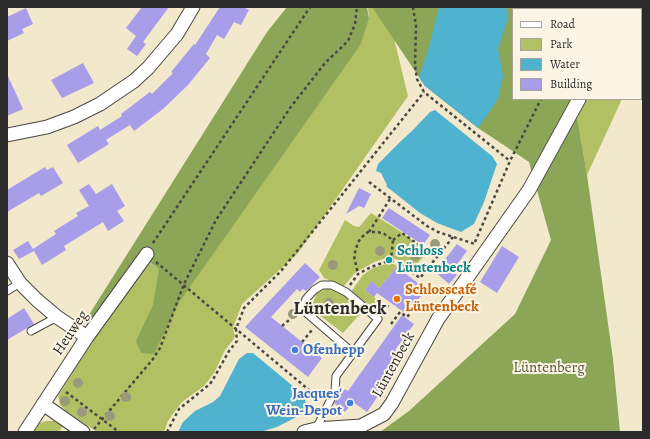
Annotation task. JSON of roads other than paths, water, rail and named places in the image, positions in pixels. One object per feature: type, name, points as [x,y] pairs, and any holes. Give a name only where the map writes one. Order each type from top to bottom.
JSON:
[{"type":"street","points":[[7,135],[47,127],[74,117],[100,104],[134,81],[148,68],[177,34],[192,7]]},
{"type":"street","name":"Lüntenbeck","points":[[312,431],[362,429],[378,418],[392,404],[438,319],[480,257],[529,190],[578,100]]},
{"type":"street","name":"Heuweg","points":[[25,432],[87,337],[146,254]]},
{"type":"street","points":[[7,263],[20,283],[37,300],[57,317],[87,337]]},
{"type":"street","points":[[43,404],[83,432]]},
{"type":"lane","points":[[7,290],[20,283]]},
{"type":"lane","points":[[312,431],[335,392],[336,376],[353,353],[378,319],[346,292],[332,285],[322,285],[314,290],[306,299],[302,309],[353,353]]},
{"type":"lane","points":[[31,331],[57,317]]},
{"type":"water","points":[[439,7],[505,7],[508,12],[508,18],[498,49],[503,76],[498,99],[478,128],[425,86],[420,79],[420,74]]},
{"type":"water","points":[[435,110],[492,156],[497,164],[484,202],[474,224],[461,232],[437,223],[420,213],[386,186],[387,185],[381,173],[376,171],[378,164],[430,112]]},
{"type":"water","points":[[247,353],[253,353],[300,392],[307,407],[304,413],[277,427],[260,432],[178,432],[183,422],[195,411],[213,402],[220,396],[239,359]]},
{"type":"place","name":"Schloss Lüntenbeck","points":[[389,260]]},
{"type":"place","name":"Schlosscafé Lüntenbeck","points":[[397,299]]},
{"type":"place","name":"Ofenhepp","points":[[295,350]]},
{"type":"place","name":"Jacques' Wein-Depot","points":[[350,403]]},
{"type":"district","name":"Lüntenbeck","points":[[340,309]]},
{"type":"park label","name":"Lüntenberg","points":[[549,368]]}]
